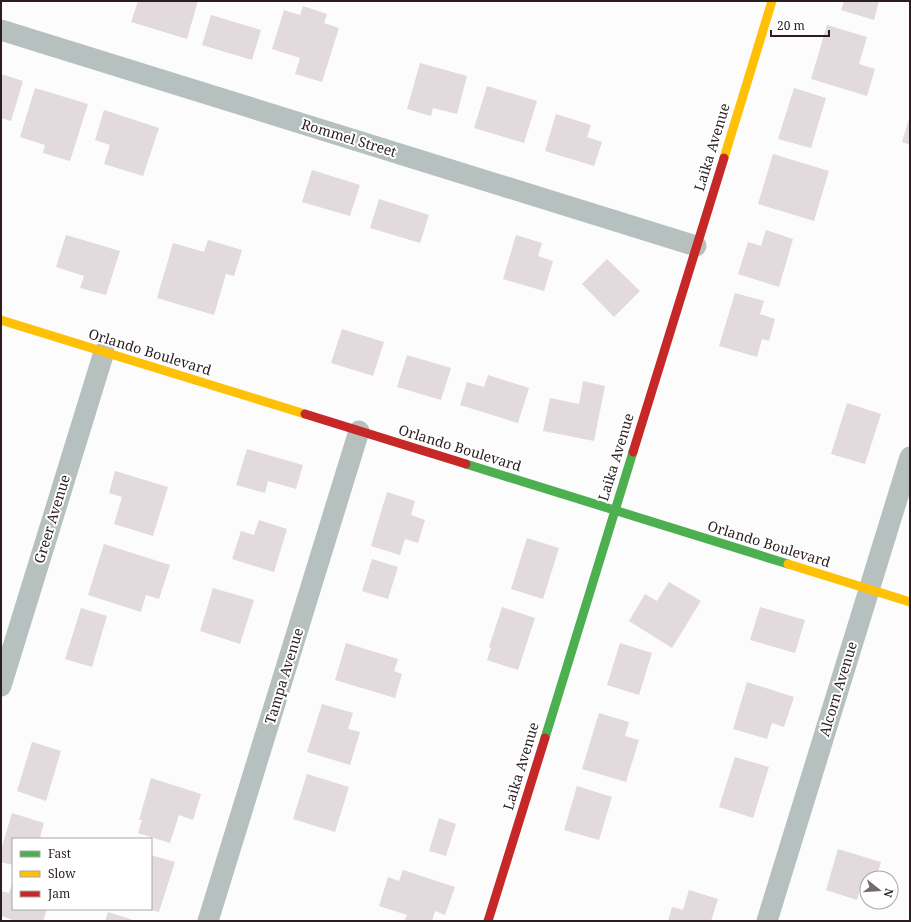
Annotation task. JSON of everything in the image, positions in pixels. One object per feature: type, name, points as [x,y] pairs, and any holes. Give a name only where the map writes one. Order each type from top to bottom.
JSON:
[{"type":"street","name":"Laika Avenue","points":[[488,921],[772,1]]},
{"type":"street","name":"Rommel Street","points":[[1,30],[696,246]]},
{"type":"street","name":"Orlando Boulevard","points":[[1,320],[910,602]]},
{"type":"street","name":"Greer Avenue","points":[[1,686],[8,639],[104,352]]},
{"type":"street","name":"Tampa Avenue","points":[[208,921],[359,431]]},
{"type":"street","name":"Alcorn Avenue","points":[[767,921],[910,457]]},
{"type":"building","points":[[138,1],[198,1],[187,39],[131,22]]},
{"type":"building","points":[[844,1],[879,1],[874,20],[841,10]]},
{"type":"building","points":[[303,6],[327,14],[324,23],[339,28],[322,82],[295,74],[300,58],[272,49],[284,10],[300,15]]},
{"type":"building","points":[[211,15],[261,30],[252,60],[202,45]]},
{"type":"building","points":[[827,25],[867,37],[859,64],[875,69],[867,96],[811,79]]},
{"type":"building","points":[[420,63],[467,76],[457,114],[433,108],[431,116],[407,109]]},
{"type":"building","points":[[1,74],[23,81],[11,121],[1,118]]},
{"type":"building","points":[[487,86],[537,101],[524,143],[474,128]]},
{"type":"building","points":[[35,88],[88,104],[70,161],[43,153],[45,145],[20,137]]},
{"type":"building","points":[[794,88],[826,98],[811,148],[778,139]]},
{"type":"building","points":[[104,110],[159,128],[143,176],[104,164],[110,145],[95,140]]},
{"type":"building","points":[[556,114],[591,125],[587,137],[602,142],[594,166],[545,151]]},
{"type":"building","points":[[910,116],[910,145],[902,142]]},
{"type":"building","points":[[773,154],[829,171],[814,221],[758,204]]},
{"type":"building","points":[[312,170],[360,185],[350,216],[302,202]]},
{"type":"building","points":[[379,199],[429,215],[420,243],[370,228]]},
{"type":"building","points":[[766,230],[793,239],[779,287],[738,274],[748,242],[761,246]]},
{"type":"building","points":[[66,235],[120,251],[106,295],[80,288],[84,276],[56,267]]},
{"type":"building","points":[[516,235],[542,243],[538,256],[553,261],[544,291],[503,279]]},
{"type":"building","points":[[208,240],[242,250],[234,276],[226,274],[214,315],[157,298],[173,243],[204,252]]},
{"type":"building","points":[[607,259],[640,291],[614,317],[582,284]]},
{"type":"building","points":[[735,293],[764,301],[760,314],[775,319],[769,341],[762,339],[757,357],[719,346]]},
{"type":"building","points":[[342,329],[384,342],[373,376],[331,363]]},
{"type":"building","points":[[407,355],[451,368],[441,400],[397,387]]},
{"type":"building","points":[[488,375],[529,388],[518,423],[460,405],[467,382],[484,387]]},
{"type":"building","points":[[583,381],[605,386],[594,441],[543,431],[550,398],[579,404]]},
{"type":"building","points":[[847,403],[881,414],[865,464],[831,454]]},
{"type":"building","points":[[247,449],[303,465],[296,489],[268,481],[265,493],[236,485]]},
{"type":"building","points":[[115,471],[168,487],[153,536],[114,524],[122,497],[109,493]]},
{"type":"building","points":[[387,492],[415,501],[411,515],[425,520],[418,543],[405,539],[400,555],[371,546]]},
{"type":"building","points":[[259,520],[287,529],[274,572],[232,559],[241,531],[254,535]]},
{"type":"building","points":[[527,538],[559,548],[543,599],[511,589]]},
{"type":"building","points":[[104,544],[170,565],[159,599],[146,595],[141,612],[88,595]]},
{"type":"building","points":[[372,559],[398,567],[388,599],[362,591]]},
{"type":"building","points":[[669,582],[701,601],[672,648],[629,621],[645,594],[657,601]]},
{"type":"building","points":[[213,588],[254,600],[240,644],[200,631]]},
{"type":"building","points":[[502,607],[535,618],[518,670],[487,660],[491,648],[489,647]]},
{"type":"building","points":[[760,607],[805,620],[795,653],[750,640]]},
{"type":"building","points":[[81,608],[107,616],[92,667],[65,659]]},
{"type":"building","points":[[346,643],[398,659],[394,671],[402,674],[395,698],[335,680]]},
{"type":"building","points":[[620,643],[652,653],[639,695],[607,685]]},
{"type":"building","points":[[747,682],[794,697],[784,727],[772,723],[767,739],[733,729]]},
{"type":"building","points":[[322,704],[353,713],[348,729],[360,732],[350,765],[307,752]]},
{"type":"building","points":[[599,713],[629,722],[625,736],[639,740],[626,782],[582,769]]},
{"type":"building","points":[[32,742],[61,751],[46,801],[17,791]]},
{"type":"building","points":[[735,757],[769,767],[753,818],[719,807]]},
{"type":"building","points":[[307,774],[349,787],[335,832],[293,819]]},
{"type":"building","points":[[151,778],[201,794],[193,820],[179,815],[170,843],[138,833],[142,820],[139,820]]},
{"type":"building","points":[[577,786],[612,797],[599,840],[564,830]]},
{"type":"building","points":[[12,813],[44,823],[40,837],[43,838],[12,838],[12,865],[1,862],[1,850]]},
{"type":"building","points":[[439,818],[456,824],[446,856],[429,851]]},
{"type":"building","points":[[838,849],[881,862],[878,870],[859,870],[859,893],[857,900],[826,890]]},
{"type":"building","points":[[152,855],[175,862],[159,912],[151,910]]},
{"type":"building","points":[[403,870],[455,887],[445,915],[435,911],[432,921],[404,921],[407,915],[379,906],[388,877],[399,881]]},
{"type":"building","points":[[12,885],[12,910],[47,910],[43,921],[16,921],[1,916],[1,891],[9,893]]},
{"type":"building","points":[[689,890],[718,899],[711,921],[668,921],[672,907],[683,910]]},
{"type":"building","points":[[108,912],[136,921],[105,921]]},
{"type":"traffic: fast","points":[[545,738],[633,452]]},
{"type":"traffic: fast","points":[[466,464],[788,564]]},
{"type":"traffic: slow","points":[[724,158],[772,1]]},
{"type":"traffic: slow","points":[[1,320],[305,414]]},
{"type":"traffic: slow","points":[[788,564],[910,602]]},
{"type":"traffic: jam","points":[[633,452],[724,158]]},
{"type":"traffic: jam","points":[[305,414],[466,464]]},
{"type":"traffic: jam","points":[[488,921],[545,738]]}]
